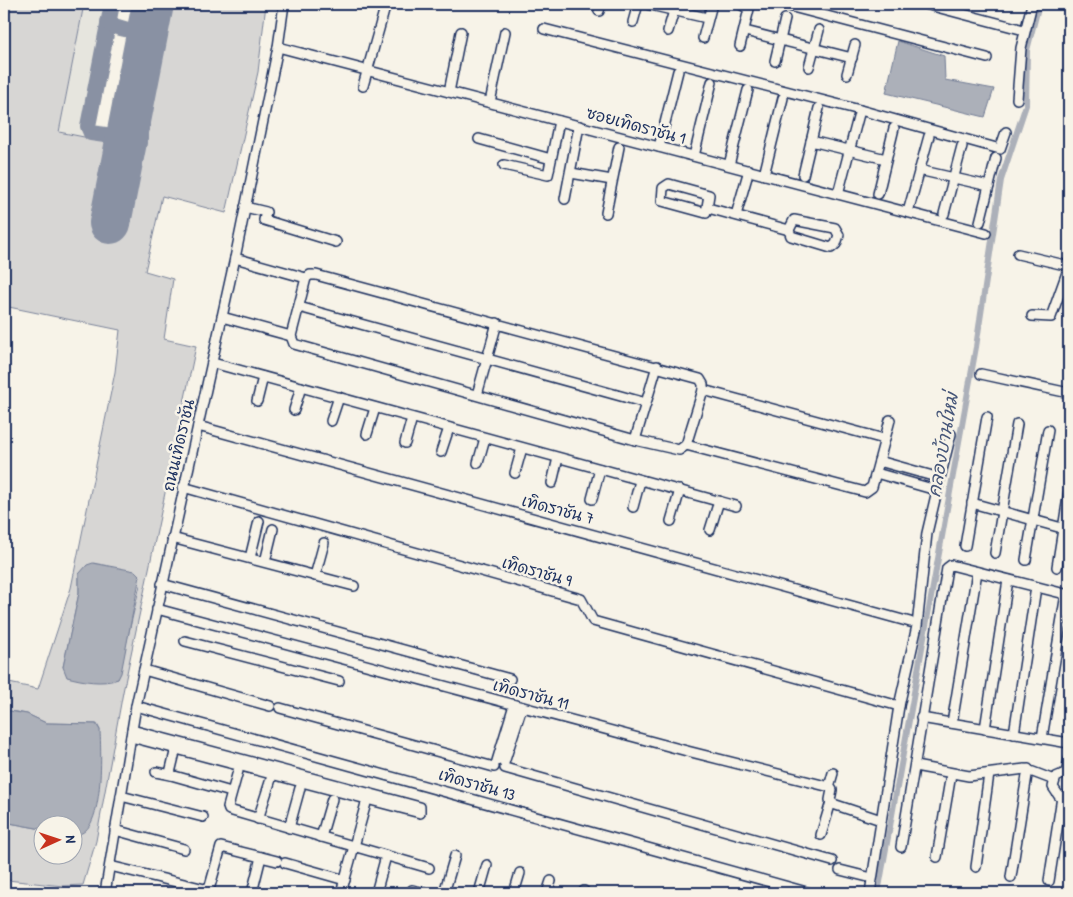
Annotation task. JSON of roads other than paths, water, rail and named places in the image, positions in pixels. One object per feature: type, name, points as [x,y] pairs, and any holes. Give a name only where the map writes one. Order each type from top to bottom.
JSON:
[{"type":"street","name":"ถนนเทิดราชัน","points":[[105,893],[136,706],[183,487],[213,363],[278,47],[284,4]]},
{"type":"street","points":[[363,86],[386,4]]},
{"type":"street","points":[[633,22],[638,4]]},
{"type":"street","points":[[646,4],[675,8],[707,18]]},
{"type":"street","points":[[703,38],[712,4]]},
{"type":"street","points":[[740,4],[749,9],[740,46]]},
{"type":"street","points":[[781,4],[987,58]]},
{"type":"street","points":[[925,4],[1024,30]]},
{"type":"street","points":[[1017,99],[1020,87],[1018,74],[1024,30],[1032,4]]},
{"type":"street","points":[[668,32],[675,8]]},
{"type":"street","points":[[775,61],[785,19]]},
{"type":"street","points":[[544,29],[860,110],[1000,150],[1006,132]]},
{"type":"street","points":[[809,67],[819,30]]},
{"type":"street","points":[[745,31],[852,58]]},
{"type":"street","points":[[449,92],[461,32]]},
{"type":"street","points":[[490,102],[506,32]]},
{"type":"street","points":[[848,74],[855,45]]},
{"type":"street","name":"ซอยเทิดราชัน 1","points":[[278,47],[986,233]]},
{"type":"street","points":[[658,147],[678,71]]},
{"type":"street","points":[[694,156],[712,82]]},
{"type":"street","points":[[729,165],[748,90]]},
{"type":"street","points":[[764,174],[783,98]]},
{"type":"street","points":[[803,175],[819,108]]},
{"type":"street","points":[[838,194],[860,110]]},
{"type":"street","points":[[504,165],[548,175],[559,121]]},
{"type":"street","points":[[565,199],[579,126]]},
{"type":"street","points":[[878,194],[894,128]]},
{"type":"street","points":[[908,212],[929,136]]},
{"type":"street","points":[[479,139],[551,159]]},
{"type":"street","points":[[811,141],[886,159]]},
{"type":"street","points":[[944,214],[962,146]]},
{"type":"street","points":[[606,213],[619,147]]},
{"type":"street","points":[[980,222],[996,158]]},
{"type":"street","points":[[919,170],[989,186]]},
{"type":"street","points":[[739,216],[752,171]]},
{"type":"street","points":[[570,173],[612,180]]},
{"type":"street","points":[[669,184],[707,194],[710,198],[708,208],[704,214],[664,203],[661,199],[664,188],[669,184]]},
{"type":"street","points":[[245,207],[266,212],[264,220],[336,242]]},
{"type":"street","points":[[708,208],[789,230]]},
{"type":"street","points":[[794,220],[799,220],[835,228],[839,234],[836,244],[831,248],[791,236],[789,230],[794,220]]},
{"type":"street","points":[[1018,254],[1069,267],[1051,317],[1032,316]]},
{"type":"street","points":[[235,258],[306,278],[316,275],[700,379],[703,384],[703,390],[686,445],[679,450],[635,440],[294,344],[291,336],[306,278]]},
{"type":"street","points":[[299,307],[646,403]]},
{"type":"street","points":[[222,318],[291,336]]},
{"type":"street","points":[[477,396],[497,324]]},
{"type":"street","points":[[213,363],[736,506]]},
{"type":"street","points":[[635,440],[657,366]]},
{"type":"street","points":[[981,374],[1069,393]]},
{"type":"street","points":[[257,401],[263,377]]},
{"type":"street","points":[[294,410],[302,387]]},
{"type":"street","points":[[703,390],[884,439]]},
{"type":"street","points":[[331,421],[338,397]]},
{"type":"street","points":[[367,434],[375,408]]},
{"type":"street","points":[[965,546],[987,417]]},
{"type":"street","points":[[405,443],[412,418]]},
{"type":"street","points":[[686,445],[865,492],[872,488],[890,420]]},
{"type":"street","points":[[995,553],[1017,424]]},
{"type":"street","name":"เทิดราชัน 7","points":[[198,426],[910,622]]},
{"type":"street","points":[[441,452],[449,428]]},
{"type":"street","points":[[1026,560],[1048,430]]},
{"type":"street","points":[[870,893],[899,706],[917,626],[927,533],[951,434]]},
{"type":"street","points":[[478,463],[485,438]]},
{"type":"street","points":[[515,473],[522,448]]},
{"type":"street","points":[[552,483],[558,458]]},
{"type":"street","points":[[878,461],[940,478]]},
{"type":"street","points":[[592,499],[600,469]]},
{"type":"street","points":[[876,472],[936,490]]},
{"type":"street","points":[[633,507],[640,480]]},
{"type":"street","name":"เทิดราชัน 9","points":[[183,487],[581,599],[593,621],[899,706]]},
{"type":"street","points":[[671,521],[680,490]]},
{"type":"street","points":[[1057,567],[1066,530],[1069,491]]},
{"type":"street","points":[[710,530],[720,501]]},
{"type":"street","points":[[972,503],[1066,530]]},
{"type":"street","points":[[250,558],[259,521]]},
{"type":"street","points":[[266,562],[273,529]]},
{"type":"street","points":[[172,538],[354,586]]},
{"type":"street","points":[[315,576],[324,543]]},
{"type":"street","points":[[901,847],[947,568],[951,565],[1068,594],[1042,738]]},
{"type":"street","points":[[952,723],[977,572]]},
{"type":"street","points":[[985,728],[1008,580]]},
{"type":"street","points":[[162,584],[510,679]]},
{"type":"street","points":[[1014,734],[1036,587]]},
{"type":"street","name":"เทิดราชัน 11","points":[[157,609],[828,787]]},
{"type":"street","points":[[185,641],[338,681]]},
{"type":"street","points":[[144,670],[270,706]]},
{"type":"street","name":"เทิดราชัน 13","points":[[136,706],[810,893]]},
{"type":"street","points":[[500,765],[518,706]]},
{"type":"street","points":[[280,708],[500,765],[832,860]]},
{"type":"street","points":[[921,718],[1069,743]]},
{"type":"street","points":[[132,734],[368,797],[421,809],[419,814],[368,797]]},
{"type":"street","points":[[171,775],[177,745]]},
{"type":"street","points":[[1049,881],[1066,797],[1054,791],[1054,780],[1059,775],[1068,774],[1069,760]]},
{"type":"street","points":[[915,766],[969,776],[1013,769],[1028,770],[1054,780]]},
{"type":"street","points":[[1011,877],[1028,770]]},
{"type":"street","points":[[238,771],[231,792],[229,810],[429,868]]},
{"type":"street","points":[[156,772],[231,792]]},
{"type":"street","points":[[821,835],[831,802],[832,790],[828,787],[832,773]]},
{"type":"street","points":[[937,857],[951,774]]},
{"type":"street","points":[[976,867],[989,774]]},
{"type":"street","points":[[258,819],[271,779]]},
{"type":"street","points":[[289,828],[300,788]]},
{"type":"street","points":[[121,796],[203,817]]},
{"type":"street","points":[[341,893],[368,797]]},
{"type":"street","points":[[321,837],[332,799]]},
{"type":"street","points":[[831,802],[881,820]]},
{"type":"street","points":[[115,830],[184,849]]},
{"type":"street","points":[[110,866],[199,891],[210,886],[221,847],[345,880]]},
{"type":"street","points":[[376,893],[386,856]]},
{"type":"street","points":[[444,893],[455,856]]},
{"type":"street","points":[[252,893],[261,857]]},
{"type":"street","points":[[479,893],[487,865]]},
{"type":"street","points":[[840,870],[872,878]]},
{"type":"street","points":[[514,893],[520,873]]},
{"type":"street","points":[[547,893],[550,881]]},
{"type":"street","points":[[410,893],[412,890],[425,893]]},
{"type":"waterway","name":"คลองบ้านใหม่","points":[[878,893],[976,347],[1001,180],[1026,105],[1027,50],[1039,4]]}]
